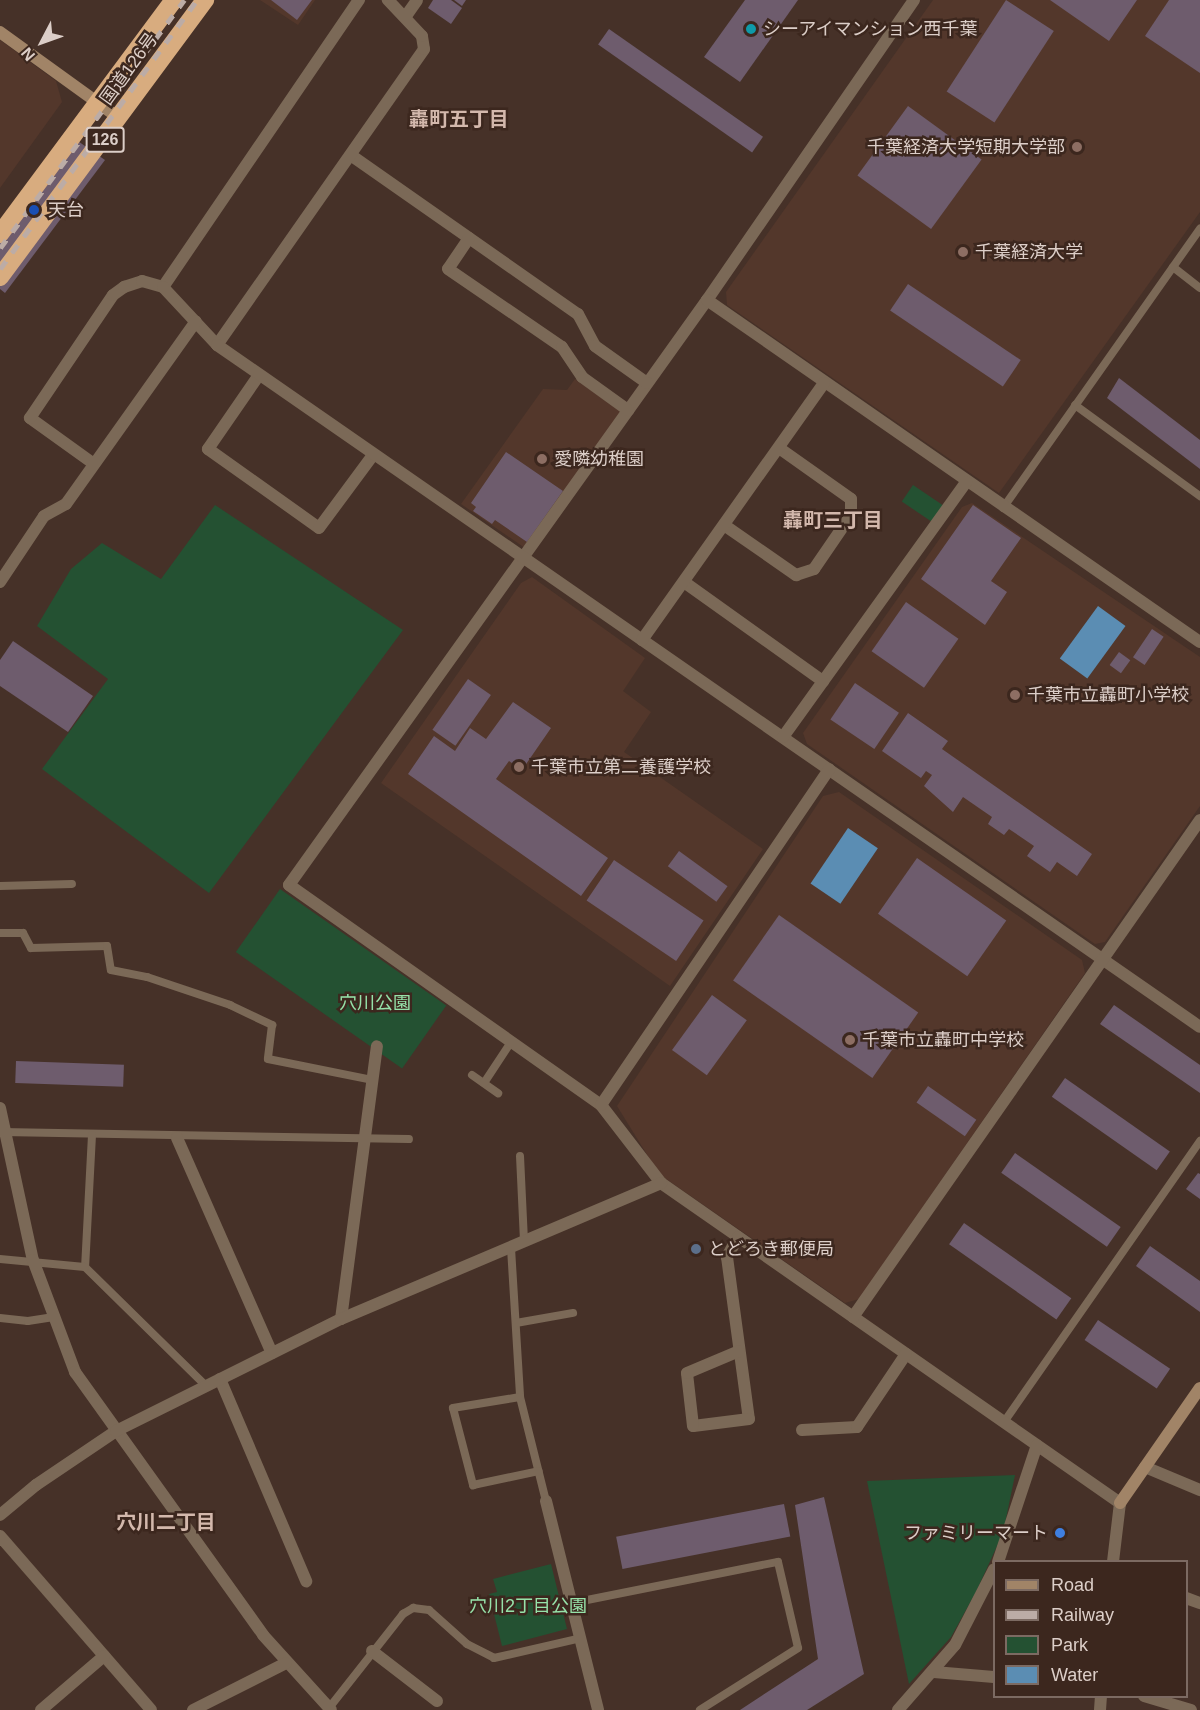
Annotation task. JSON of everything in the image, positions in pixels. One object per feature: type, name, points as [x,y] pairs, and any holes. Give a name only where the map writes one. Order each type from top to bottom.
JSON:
[{"type":"highway","name":"国道126号","points":[[0,234],[174,0]]},
{"type":"highway","name":"国道126号","points":[[0,277],[205,0]]},
{"type":"street","points":[[163,286],[358,0]]},
{"type":"street","points":[[217,345],[352,156],[424,49],[422,36],[406,16],[388,0]]},
{"type":"street","points":[[406,16],[417,0]]},
{"type":"street","points":[[914,0],[707,300],[289,885],[601,1105],[661,1184],[1120,1503]]},
{"type":"street","points":[[0,32],[119,118]]},
{"type":"street","points":[[352,156],[578,314],[595,346],[647,383]]},
{"type":"street","points":[[469,238],[448,269],[562,347],[582,377],[628,410]]},
{"type":"street","points":[[94,464],[30,418],[113,295],[124,287],[142,281],[163,286],[217,345],[1200,1027]]},
{"type":"street","points":[[707,300],[1003,508],[1200,642]]},
{"type":"street","points":[[0,582],[44,516],[66,504],[196,321]]},
{"type":"street","points":[[259,375],[208,449],[319,528],[373,455]]},
{"type":"street","points":[[642,640],[824,383]]},
{"type":"street","points":[[724,525],[796,575],[814,569],[851,515],[851,499],[779,448]]},
{"type":"street","points":[[783,737],[966,482]]},
{"type":"street","points":[[684,582],[824,681]]},
{"type":"street","points":[[601,1105],[828,769]]},
{"type":"street","points":[[853,1317],[1200,820]]},
{"type":"street","points":[[341,1319],[377,1046]]},
{"type":"street","points":[[0,1108],[3,1132],[33,1260],[75,1372],[286,1663],[330,1709]]},
{"type":"street","points":[[177,1138],[272,1353]]},
{"type":"street","points":[[0,1515],[5,1503],[116,1431],[341,1319],[661,1184]]},
{"type":"street","points":[[738,1237],[727,1257],[749,1419],[693,1426],[687,1372],[739,1350]]},
{"type":"street","points":[[802,1430],[857,1427],[906,1354]]},
{"type":"street","points":[[220,1379],[306,1581]]},
{"type":"street","points":[[1113,1560],[1120,1503],[1200,1388]]},
{"type":"street","points":[[999,1560],[1037,1445]]},
{"type":"street","points":[[1145,1467],[1200,1490]]},
{"type":"street","points":[[546,1501],[598,1710]]},
{"type":"street","points":[[0,1536],[151,1710]]},
{"type":"street","points":[[898,1710],[934,1672],[972,1618],[993,1571]]},
{"type":"street","points":[[372,1651],[437,1701]]},
{"type":"street","points":[[41,1710],[104,1656]]},
{"type":"street","points":[[192,1710],[286,1663]]},
{"type":"street","points":[[934,1672],[993,1677]]},
{"type":"street","points":[[1151,1698],[1191,1710]]},
{"type":"lane","points":[[1003,508],[1200,229]]},
{"type":"lane","points":[[1173,267],[1200,288]]},
{"type":"lane","points":[[1075,405],[1200,496]]},
{"type":"lane","points":[[0,886],[72,884]]},
{"type":"lane","points":[[0,933],[22,933],[32,948],[107,946],[111,970],[147,977],[230,1005],[272,1025],[268,1059],[372,1080]]},
{"type":"lane","points":[[484,1083],[511,1042]]},
{"type":"lane","points":[[472,1075],[498,1093]]},
{"type":"lane","points":[[3,1132],[177,1138],[409,1139]]},
{"type":"lane","points":[[85,1267],[92,1135]]},
{"type":"lane","points":[[1004,1422],[1200,1141]]},
{"type":"lane","points":[[520,1156],[524,1242]]},
{"type":"lane","points":[[511,1248],[520,1397],[546,1501]]},
{"type":"lane","points":[[0,1259],[33,1260],[85,1267],[206,1386]]},
{"type":"lane","points":[[516,1323],[573,1313]]},
{"type":"lane","points":[[0,1318],[27,1321],[54,1317]]},
{"type":"lane","points":[[520,1397],[453,1408],[473,1485],[539,1471]]},
{"type":"lane","points":[[572,1603],[778,1562],[798,1648],[700,1710]]},
{"type":"lane","points":[[330,1709],[372,1651],[403,1614],[413,1608],[429,1610],[467,1644],[494,1658],[580,1638]]},
{"type":"shaded area","points":[[260,0],[315,0],[298,25]]},
{"type":"shaded area","name":"千葉経済大学","points":[[933,0],[1200,0],[1200,212],[999,493],[727,305],[726,292]]},
{"type":"shaded area","points":[[0,40],[56,81],[62,102],[0,188]]},
{"type":"shaded area","name":"愛隣幼稚園","points":[[575,379],[624,414],[525,548],[461,504],[543,389],[567,390]]},
{"type":"shaded area","name":"千葉市立轟町小学校","points":[[972,503],[1200,657],[1200,806],[1105,942],[1095,944],[807,744],[803,733],[962,507]]},
{"type":"shaded area","name":"千葉市立第二養護学校","points":[[532,577],[645,658],[623,691],[651,712],[624,752],[763,849],[670,986],[381,783],[521,583]]},
{"type":"shaded area","name":"千葉市立轟町中学校","points":[[839,792],[1082,960],[1085,973],[859,1299],[845,1303],[659,1174],[617,1106],[823,796]]},
{"type":"green space","points":[[913,485],[944,506],[932,522],[902,502]]},
{"type":"green space","points":[[215,505],[403,630],[209,893],[42,769],[108,679],[37,626],[71,569],[102,543],[161,579]]},
{"type":"green space","name":"穴川公園","points":[[280,889],[446,1005],[402,1069],[236,952]]},
{"type":"green space","points":[[1015,1475],[1003,1533],[976,1592],[951,1637],[909,1684],[867,1481]]},
{"type":"green space","name":"穴川2丁目公園","points":[[551,1564],[567,1629],[502,1646],[489,1594],[497,1592],[493,1579]]},
{"type":"water","points":[[1098,606],[1126,626],[1087,679],[1060,659]]},
{"type":"water","points":[[848,828],[878,848],[840,904],[811,884]]},
{"type":"building","points":[[271,0],[312,0],[297,20]]},
{"type":"building","points":[[433,0],[451,0],[462,8],[451,24],[428,8]]},
{"type":"building","points":[[454,0],[466,0],[462,6]]},
{"type":"building","name":"シーアイマンション西千葉","points":[[745,0],[798,0],[740,82],[704,57]]},
{"type":"building","points":[[1006,0],[1054,31],[994,122],[947,91]]},
{"type":"building","points":[[1050,0],[1137,0],[1109,41]]},
{"type":"building","points":[[1169,0],[1200,0],[1200,73],[1145,36]]},
{"type":"building","points":[[609,29],[763,137],[752,152],[598,45]]},
{"type":"building","points":[[908,106],[982,159],[931,229],[857,176]]},
{"type":"building","points":[[65,132],[105,160],[5,293],[0,289],[0,223]]},
{"type":"building","points":[[908,284],[1021,360],[1003,387],[890,311]]},
{"type":"building","points":[[1119,378],[1200,440],[1200,469],[1107,398]]},
{"type":"building","points":[[506,452],[563,491],[527,542],[495,520],[492,524],[473,511],[476,507],[471,503]]},
{"type":"building","points":[[973,505],[1021,538],[991,581],[1007,592],[985,625],[921,579]]},
{"type":"building","points":[[906,602],[958,639],[924,688],[872,651]]},
{"type":"building","points":[[1152,629],[1164,637],[1145,665],[1133,657]]},
{"type":"building","points":[[13,641],[93,696],[68,732],[0,686],[0,660]]},
{"type":"building","points":[[1119,652],[1130,660],[1121,673],[1110,665]]},
{"type":"building","points":[[468,679],[491,695],[455,746],[432,730]]},
{"type":"building","points":[[855,683],[899,713],[874,749],[830,719]]},
{"type":"building","points":[[513,702],[551,728],[522,770],[509,761],[496,779],[608,858],[581,896],[408,774],[434,736],[455,751],[470,728],[486,739]]},
{"type":"building","points":[[908,713],[948,741],[942,749],[1092,854],[1077,876],[1057,862],[1050,872],[1027,856],[1034,846],[1009,829],[1004,835],[988,824],[992,817],[963,797],[953,812],[924,786],[932,775],[926,771],[921,778],[882,751]]},
{"type":"building","points":[[679,851],[728,886],[716,902],[668,866]]},
{"type":"building","points":[[917,858],[1006,921],[967,976],[878,914]]},
{"type":"building","points":[[614,860],[704,920],[676,961],[587,901]]},
{"type":"building","points":[[779,915],[918,1013],[872,1078],[733,981]]},
{"type":"building","points":[[712,995],[747,1020],[707,1075],[672,1050]]},
{"type":"building","points":[[1114,1005],[1200,1065],[1200,1093],[1100,1024]]},
{"type":"building","points":[[16,1061],[124,1065],[123,1087],[15,1083]]},
{"type":"building","points":[[1065,1078],[1170,1151],[1157,1170],[1052,1097]]},
{"type":"building","points":[[928,1086],[976,1120],[965,1136],[917,1102]]},
{"type":"building","points":[[1015,1153],[1121,1227],[1107,1247],[1001,1173]]},
{"type":"building","points":[[1198,1173],[1200,1174],[1200,1199],[1186,1189]]},
{"type":"building","points":[[964,1223],[1071,1298],[1056,1319],[949,1244]]},
{"type":"building","points":[[1150,1246],[1200,1281],[1200,1312],[1136,1266]]},
{"type":"building","points":[[1098,1320],[1170,1369],[1157,1389],[1085,1340]]},
{"type":"building","points":[[824,1497],[864,1674],[807,1710],[740,1710],[818,1659],[795,1505]]},
{"type":"building","points":[[784,1504],[790,1536],[622,1569],[616,1537]]},
{"type":"railway","points":[[0,248],[184,0]]},
{"type":"railway","points":[[0,269],[197,0]]},
{"type":"place","name":"シーアイマンション西千葉","points":[[751,29]]},
{"type":"place","name":"千葉経済大学短期大学部","points":[[1077,147]]},
{"type":"place","name":"天台","points":[[34,210]]},
{"type":"place","name":"千葉経済大学","points":[[963,252]]},
{"type":"place","name":"愛隣幼稚園","points":[[542,459]]},
{"type":"place","name":"千葉市立轟町小学校","points":[[1015,695]]},
{"type":"place","name":"千葉市立第二養護学校","points":[[519,767]]},
{"type":"place","name":"千葉市立轟町中学校","points":[[850,1040]]},
{"type":"place","name":"とどろき郵便局","points":[[696,1249]]},
{"type":"place","name":"ファミリーマート","points":[[1060,1533]]},
{"type":"district","name":"轟町五丁目","points":[[459,119]]},
{"type":"district","name":"轟町三丁目","points":[[833,520]]},
{"type":"district","name":"穴川二丁目","points":[[166,1522]]}]
